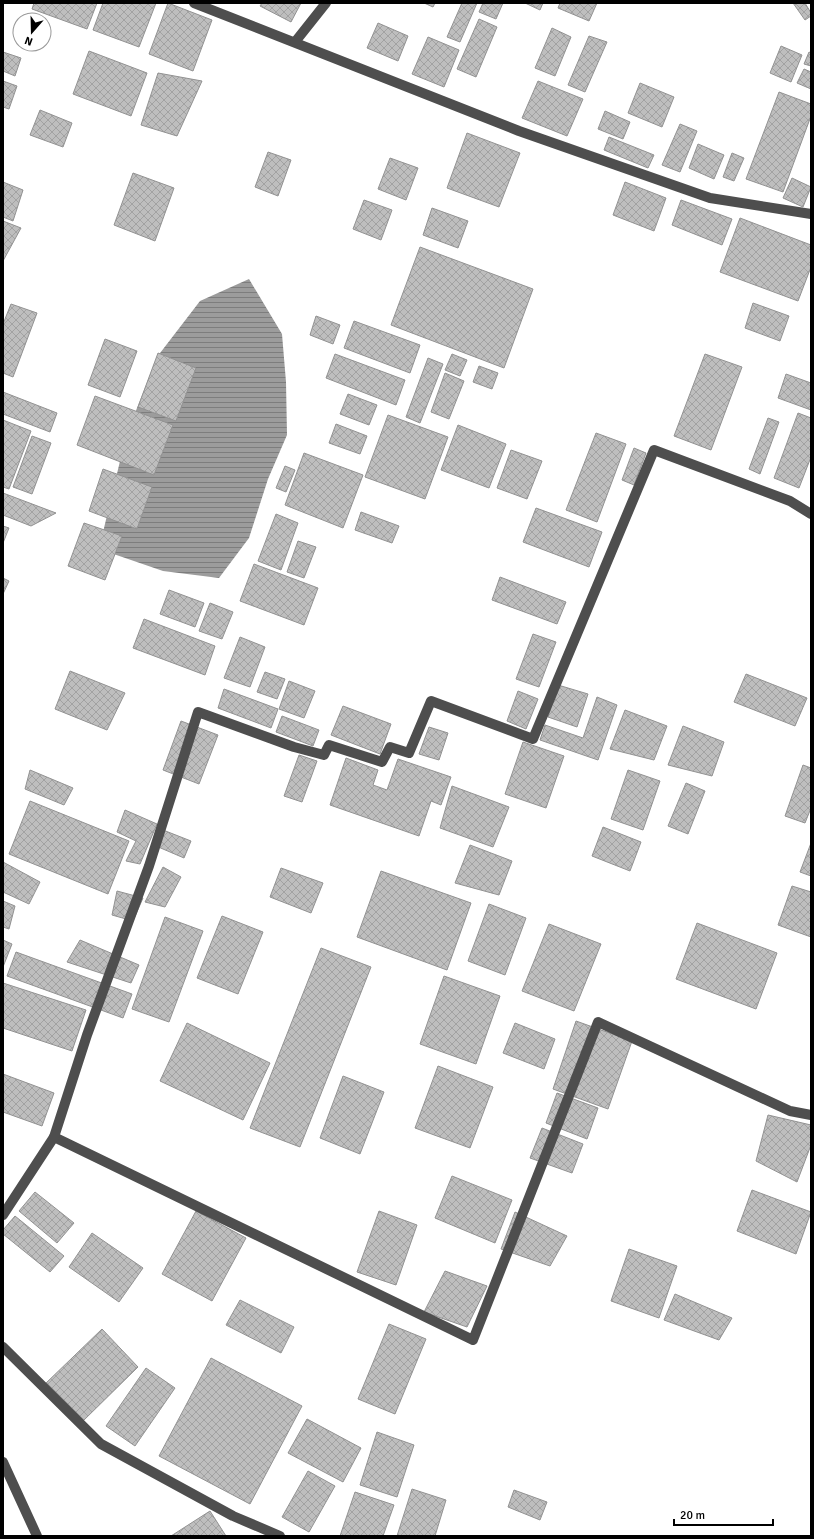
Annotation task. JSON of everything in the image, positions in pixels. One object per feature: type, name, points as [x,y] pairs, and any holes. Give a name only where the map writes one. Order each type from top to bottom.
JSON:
[{"type":"street","points":[[194,3],[519,131],[710,198],[811,214]]},
{"type":"street","points":[[295,42],[326,3]]},
{"type":"street","points":[[3,1215],[54,1137],[87,1035],[149,866],[198,712],[294,747],[324,755],[329,745],[382,762],[390,747],[410,753],[431,702],[533,739],[654,450],[790,501],[811,514]]},
{"type":"street","points":[[54,1137],[473,1340],[598,1022],[790,1111],[811,1115]]},
{"type":"street","points":[[3,1347],[101,1444],[233,1516],[280,1536]]},
{"type":"street","points":[[3,1462],[37,1536]]},
{"type":"shaded area","points":[[249,279],[282,334],[286,382],[287,435],[268,479],[249,538],[219,578],[163,571],[99,549],[126,436],[157,357],[200,301]]},
{"type":"building","points":[[34,3],[97,3],[87,29],[52,16],[52,12],[40,12],[32,9]]},
{"type":"building","points":[[103,3],[156,3],[139,47],[93,30]]},
{"type":"building","points":[[168,3],[212,20],[193,71],[149,54]]},
{"type":"building","points":[[262,3],[301,3],[291,22],[260,6]]},
{"type":"building","points":[[424,3],[435,3],[433,7]]},
{"type":"building","points":[[462,3],[477,3],[460,42],[447,37]]},
{"type":"building","points":[[483,3],[503,3],[496,19],[479,12]]},
{"type":"building","points":[[525,3],[543,3],[540,10]]},
{"type":"building","points":[[560,3],[597,3],[589,21],[558,8]]},
{"type":"building","points":[[793,3],[805,3],[811,13],[811,16],[805,20]]},
{"type":"building","points":[[479,19],[497,27],[476,77],[457,69]]},
{"type":"building","points":[[378,23],[408,36],[398,61],[367,48]]},
{"type":"building","points":[[552,28],[571,37],[555,76],[535,68]]},
{"type":"building","points":[[589,36],[607,42],[585,92],[568,85]]},
{"type":"building","points":[[428,37],[459,50],[444,87],[412,74]]},
{"type":"building","points":[[781,46],[802,55],[791,82],[770,73]]},
{"type":"building","points":[[89,51],[147,73],[131,116],[73,94]]},
{"type":"building","points":[[3,52],[21,58],[15,76],[3,71]]},
{"type":"building","points":[[809,52],[811,53],[811,66],[804,64]]},
{"type":"building","points":[[804,69],[811,72],[811,89],[797,83]]},
{"type":"building","points":[[158,73],[202,81],[177,136],[141,125]]},
{"type":"building","points":[[3,81],[17,86],[9,109],[3,107]]},
{"type":"building","points":[[538,81],[583,99],[567,136],[522,118]]},
{"type":"building","points":[[640,83],[674,97],[662,127],[628,113]]},
{"type":"building","points":[[779,92],[811,104],[811,116],[783,192],[746,179]]},
{"type":"building","points":[[40,110],[72,123],[63,147],[30,135]]},
{"type":"building","points":[[605,111],[630,122],[623,139],[598,129]]},
{"type":"building","points":[[680,124],[697,131],[680,172],[662,165]]},
{"type":"building","points":[[467,133],[520,153],[499,207],[447,188]]},
{"type":"building","points":[[609,137],[654,155],[648,168],[604,150]]},
{"type":"building","points":[[698,144],[724,155],[714,179],[689,168]]},
{"type":"building","points":[[268,152],[291,160],[278,196],[255,187]]},
{"type":"building","points":[[732,153],[744,158],[734,181],[723,177]]},
{"type":"building","points":[[390,158],[418,168],[406,200],[378,189]]},
{"type":"building","points":[[133,173],[174,188],[155,241],[114,225]]},
{"type":"building","points":[[792,178],[811,187],[803,207],[783,198]]},
{"type":"building","points":[[3,182],[23,190],[13,221],[3,217]]},
{"type":"building","points":[[625,182],[666,198],[654,231],[613,215]]},
{"type":"building","points":[[364,200],[392,210],[381,240],[353,229]]},
{"type":"building","points":[[681,200],[732,219],[722,245],[672,225]]},
{"type":"building","points":[[432,208],[468,221],[458,248],[423,235]]},
{"type":"building","points":[[740,218],[811,245],[811,267],[798,301],[720,272]]},
{"type":"building","points":[[3,221],[21,228],[3,261]]},
{"type":"building","points":[[420,247],[533,289],[504,368],[391,325]]},
{"type":"building","points":[[753,303],[789,316],[780,341],[745,328]]},
{"type":"building","points":[[11,304],[37,313],[13,377],[3,373],[3,324]]},
{"type":"building","points":[[316,316],[340,325],[333,344],[310,335]]},
{"type":"building","points":[[354,321],[420,345],[410,373],[344,348]]},
{"type":"building","points":[[105,339],[137,351],[120,397],[88,385]]},
{"type":"building","points":[[158,353],[196,368],[176,421],[138,407]]},
{"type":"building","points":[[335,354],[405,380],[396,405],[326,378]]},
{"type":"building","points":[[452,354],[467,360],[460,376],[445,370]]},
{"type":"building","points":[[705,354],[742,367],[711,450],[674,436]]},
{"type":"building","points":[[428,358],[443,364],[420,423],[406,417]]},
{"type":"building","points":[[479,366],[498,373],[492,389],[473,382]]},
{"type":"building","points":[[445,373],[464,381],[449,419],[431,412]]},
{"type":"building","points":[[786,374],[811,383],[811,410],[778,398]]},
{"type":"building","points":[[3,392],[57,413],[50,432],[3,414]]},
{"type":"building","points":[[348,394],[377,405],[369,425],[340,414]]},
{"type":"building","points":[[95,396],[173,425],[154,475],[77,445]]},
{"type":"building","points":[[798,413],[811,418],[811,457],[799,488],[774,478]]},
{"type":"building","points":[[388,415],[448,437],[425,499],[365,477]]},
{"type":"building","points":[[768,418],[779,422],[760,474],[749,469]]},
{"type":"building","points":[[3,420],[31,431],[9,489],[3,487]]},
{"type":"building","points":[[336,424],[367,436],[360,454],[329,443]]},
{"type":"building","points":[[458,425],[506,444],[489,488],[441,470]]},
{"type":"building","points":[[596,433],[626,444],[597,522],[566,510]]},
{"type":"building","points":[[32,436],[51,443],[32,494],[13,487]]},
{"type":"building","points":[[634,448],[646,453],[634,485],[622,480]]},
{"type":"building","points":[[511,450],[542,461],[527,499],[497,488]]},
{"type":"building","points":[[304,453],[363,475],[343,528],[285,505]]},
{"type":"building","points":[[285,466],[295,470],[286,492],[276,488]]},
{"type":"building","points":[[103,469],[152,487],[137,529],[89,511]]},
{"type":"building","points":[[3,493],[56,513],[31,526],[3,515]]},
{"type":"building","points":[[536,508],[602,532],[589,567],[523,542]]},
{"type":"building","points":[[361,512],[399,526],[392,543],[355,530]]},
{"type":"building","points":[[276,514],[298,523],[281,570],[258,561]]},
{"type":"building","points":[[84,523],[122,536],[105,580],[68,566]]},
{"type":"building","points":[[3,526],[9,528],[3,543]]},
{"type":"building","points":[[298,541],[316,547],[304,578],[287,572]]},
{"type":"building","points":[[254,564],[318,588],[304,625],[240,601]]},
{"type":"building","points":[[500,577],[566,602],[557,624],[492,600]]},
{"type":"building","points":[[3,578],[9,581],[3,594]]},
{"type":"building","points":[[169,590],[204,603],[195,627],[160,614]]},
{"type":"building","points":[[210,603],[233,612],[222,639],[199,631]]},
{"type":"building","points":[[144,619],[215,646],[205,675],[133,648]]},
{"type":"building","points":[[533,634],[556,642],[539,687],[516,679]]},
{"type":"building","points":[[240,637],[265,647],[250,687],[224,678]]},
{"type":"building","points":[[70,671],[125,693],[107,730],[55,709]]},
{"type":"building","points":[[265,672],[285,679],[277,699],[257,692]]},
{"type":"building","points":[[746,674],[807,698],[795,726],[734,702]]},
{"type":"building","points":[[289,681],[315,691],[304,718],[279,709]]},
{"type":"building","points":[[558,685],[588,694],[577,727],[548,717]]},
{"type":"building","points":[[224,689],[278,709],[271,728],[218,708]]},
{"type":"building","points":[[518,691],[538,699],[526,729],[507,721]]},
{"type":"building","points":[[597,697],[617,705],[598,760],[540,740],[545,725],[583,738]]},
{"type":"building","points":[[343,706],[391,724],[380,754],[331,735]]},
{"type":"building","points":[[625,710],[667,726],[654,760],[610,749]]},
{"type":"building","points":[[282,716],[319,730],[313,746],[276,732]]},
{"type":"building","points":[[181,721],[218,735],[199,784],[163,770]]},
{"type":"building","points":[[683,726],[724,742],[712,776],[668,765]]},
{"type":"building","points":[[429,727],[448,733],[439,760],[419,754]]},
{"type":"building","points":[[523,742],[564,756],[546,808],[505,794]]},
{"type":"building","points":[[299,755],[317,761],[302,802],[284,796]]},
{"type":"building","points":[[346,758],[378,770],[373,785],[387,790],[398,759],[451,777],[441,805],[431,801],[419,836],[330,805]]},
{"type":"building","points":[[803,765],[811,768],[811,808],[805,823],[785,816]]},
{"type":"building","points":[[30,770],[73,788],[64,805],[25,789]]},
{"type":"building","points":[[628,770],[660,781],[643,830],[611,819]]},
{"type":"building","points":[[686,783],[705,791],[688,834],[668,826]]},
{"type":"building","points":[[452,786],[509,807],[493,847],[440,828]]},
{"type":"building","points":[[30,801],[129,841],[108,894],[9,854]]},
{"type":"building","points":[[125,810],[157,824],[140,864],[126,861],[136,841],[117,832]]},
{"type":"building","points":[[603,827],[641,842],[630,871],[592,856]]},
{"type":"building","points":[[163,830],[191,841],[184,858],[156,846]]},
{"type":"building","points":[[811,843],[811,876],[800,872]]},
{"type":"building","points":[[470,845],[512,861],[499,895],[455,883]]},
{"type":"building","points":[[3,862],[40,882],[29,904],[3,892]]},
{"type":"building","points":[[163,867],[181,877],[165,907],[145,902]]},
{"type":"building","points":[[281,868],[323,883],[311,913],[270,897]]},
{"type":"building","points":[[381,871],[471,903],[447,970],[357,937]]},
{"type":"building","points":[[792,886],[811,892],[811,937],[778,925]]},
{"type":"building","points":[[117,891],[143,898],[133,921],[112,915]]},
{"type":"building","points":[[3,901],[15,906],[9,929],[3,927]]},
{"type":"building","points":[[489,904],[526,918],[505,975],[468,961]]},
{"type":"building","points":[[222,916],[263,932],[238,994],[197,978]]},
{"type":"building","points":[[165,917],[203,931],[169,1022],[132,1009]]},
{"type":"building","points":[[697,923],[777,953],[756,1009],[676,979]]},
{"type":"building","points":[[549,924],[601,944],[574,1011],[522,991]]},
{"type":"building","points":[[3,940],[12,944],[3,967]]},
{"type":"building","points":[[80,940],[139,965],[131,983],[67,962]]},
{"type":"building","points":[[321,948],[371,967],[300,1147],[250,1128]]},
{"type":"building","points":[[16,952],[132,994],[123,1018],[7,976]]},
{"type":"building","points":[[444,976],[500,996],[476,1064],[420,1044]]},
{"type":"building","points":[[3,983],[86,1010],[72,1051],[3,1028]]},
{"type":"building","points":[[576,1021],[632,1041],[608,1109],[553,1089]]},
{"type":"building","points":[[187,1023],[270,1063],[243,1120],[160,1081]]},
{"type":"building","points":[[515,1023],[555,1039],[544,1069],[503,1053]]},
{"type":"building","points":[[438,1066],[493,1087],[470,1148],[415,1128]]},
{"type":"building","points":[[3,1074],[54,1093],[42,1126],[3,1112]]},
{"type":"building","points":[[343,1076],[384,1092],[360,1154],[320,1138]]},
{"type":"building","points":[[557,1093],[598,1108],[587,1139],[546,1123]]},
{"type":"building","points":[[768,1115],[811,1125],[811,1145],[797,1182],[756,1161]]},
{"type":"building","points":[[542,1128],[583,1144],[572,1173],[530,1158]]},
{"type":"building","points":[[452,1176],[512,1200],[495,1243],[435,1218]]},
{"type":"building","points":[[752,1190],[811,1212],[796,1254],[737,1231]]},
{"type":"building","points":[[35,1192],[74,1223],[57,1243],[19,1211]]},
{"type":"building","points":[[196,1211],[246,1238],[212,1301],[162,1274]]},
{"type":"building","points":[[379,1211],[417,1225],[396,1285],[357,1272]]},
{"type":"building","points":[[515,1212],[567,1236],[550,1266],[501,1249]]},
{"type":"building","points":[[15,1216],[64,1256],[50,1272],[3,1234],[3,1230]]},
{"type":"building","points":[[92,1233],[143,1268],[119,1302],[69,1267]]},
{"type":"building","points":[[629,1249],[677,1266],[659,1318],[611,1301]]},
{"type":"building","points":[[445,1271],[487,1286],[467,1327],[424,1312]]},
{"type":"building","points":[[675,1294],[732,1318],[719,1340],[664,1320]]},
{"type":"building","points":[[240,1300],[294,1327],[281,1353],[226,1325]]},
{"type":"building","points":[[389,1324],[426,1339],[395,1414],[358,1399]]},
{"type":"building","points":[[102,1329],[138,1367],[82,1422],[45,1384]]},
{"type":"building","points":[[211,1358],[302,1406],[250,1504],[159,1456]]},
{"type":"building","points":[[146,1368],[175,1388],[135,1446],[106,1426]]},
{"type":"building","points":[[307,1419],[361,1448],[343,1482],[288,1453]]},
{"type":"building","points":[[377,1432],[414,1445],[397,1497],[360,1485]]},
{"type":"building","points":[[308,1471],[335,1486],[309,1532],[282,1517]]},
{"type":"building","points":[[412,1489],[446,1500],[435,1536],[397,1536]]},
{"type":"building","points":[[514,1490],[547,1502],[540,1520],[508,1507]]},
{"type":"building","points":[[355,1492],[394,1505],[383,1536],[340,1536]]},
{"type":"building","points":[[210,1511],[226,1536],[171,1536]]}]
